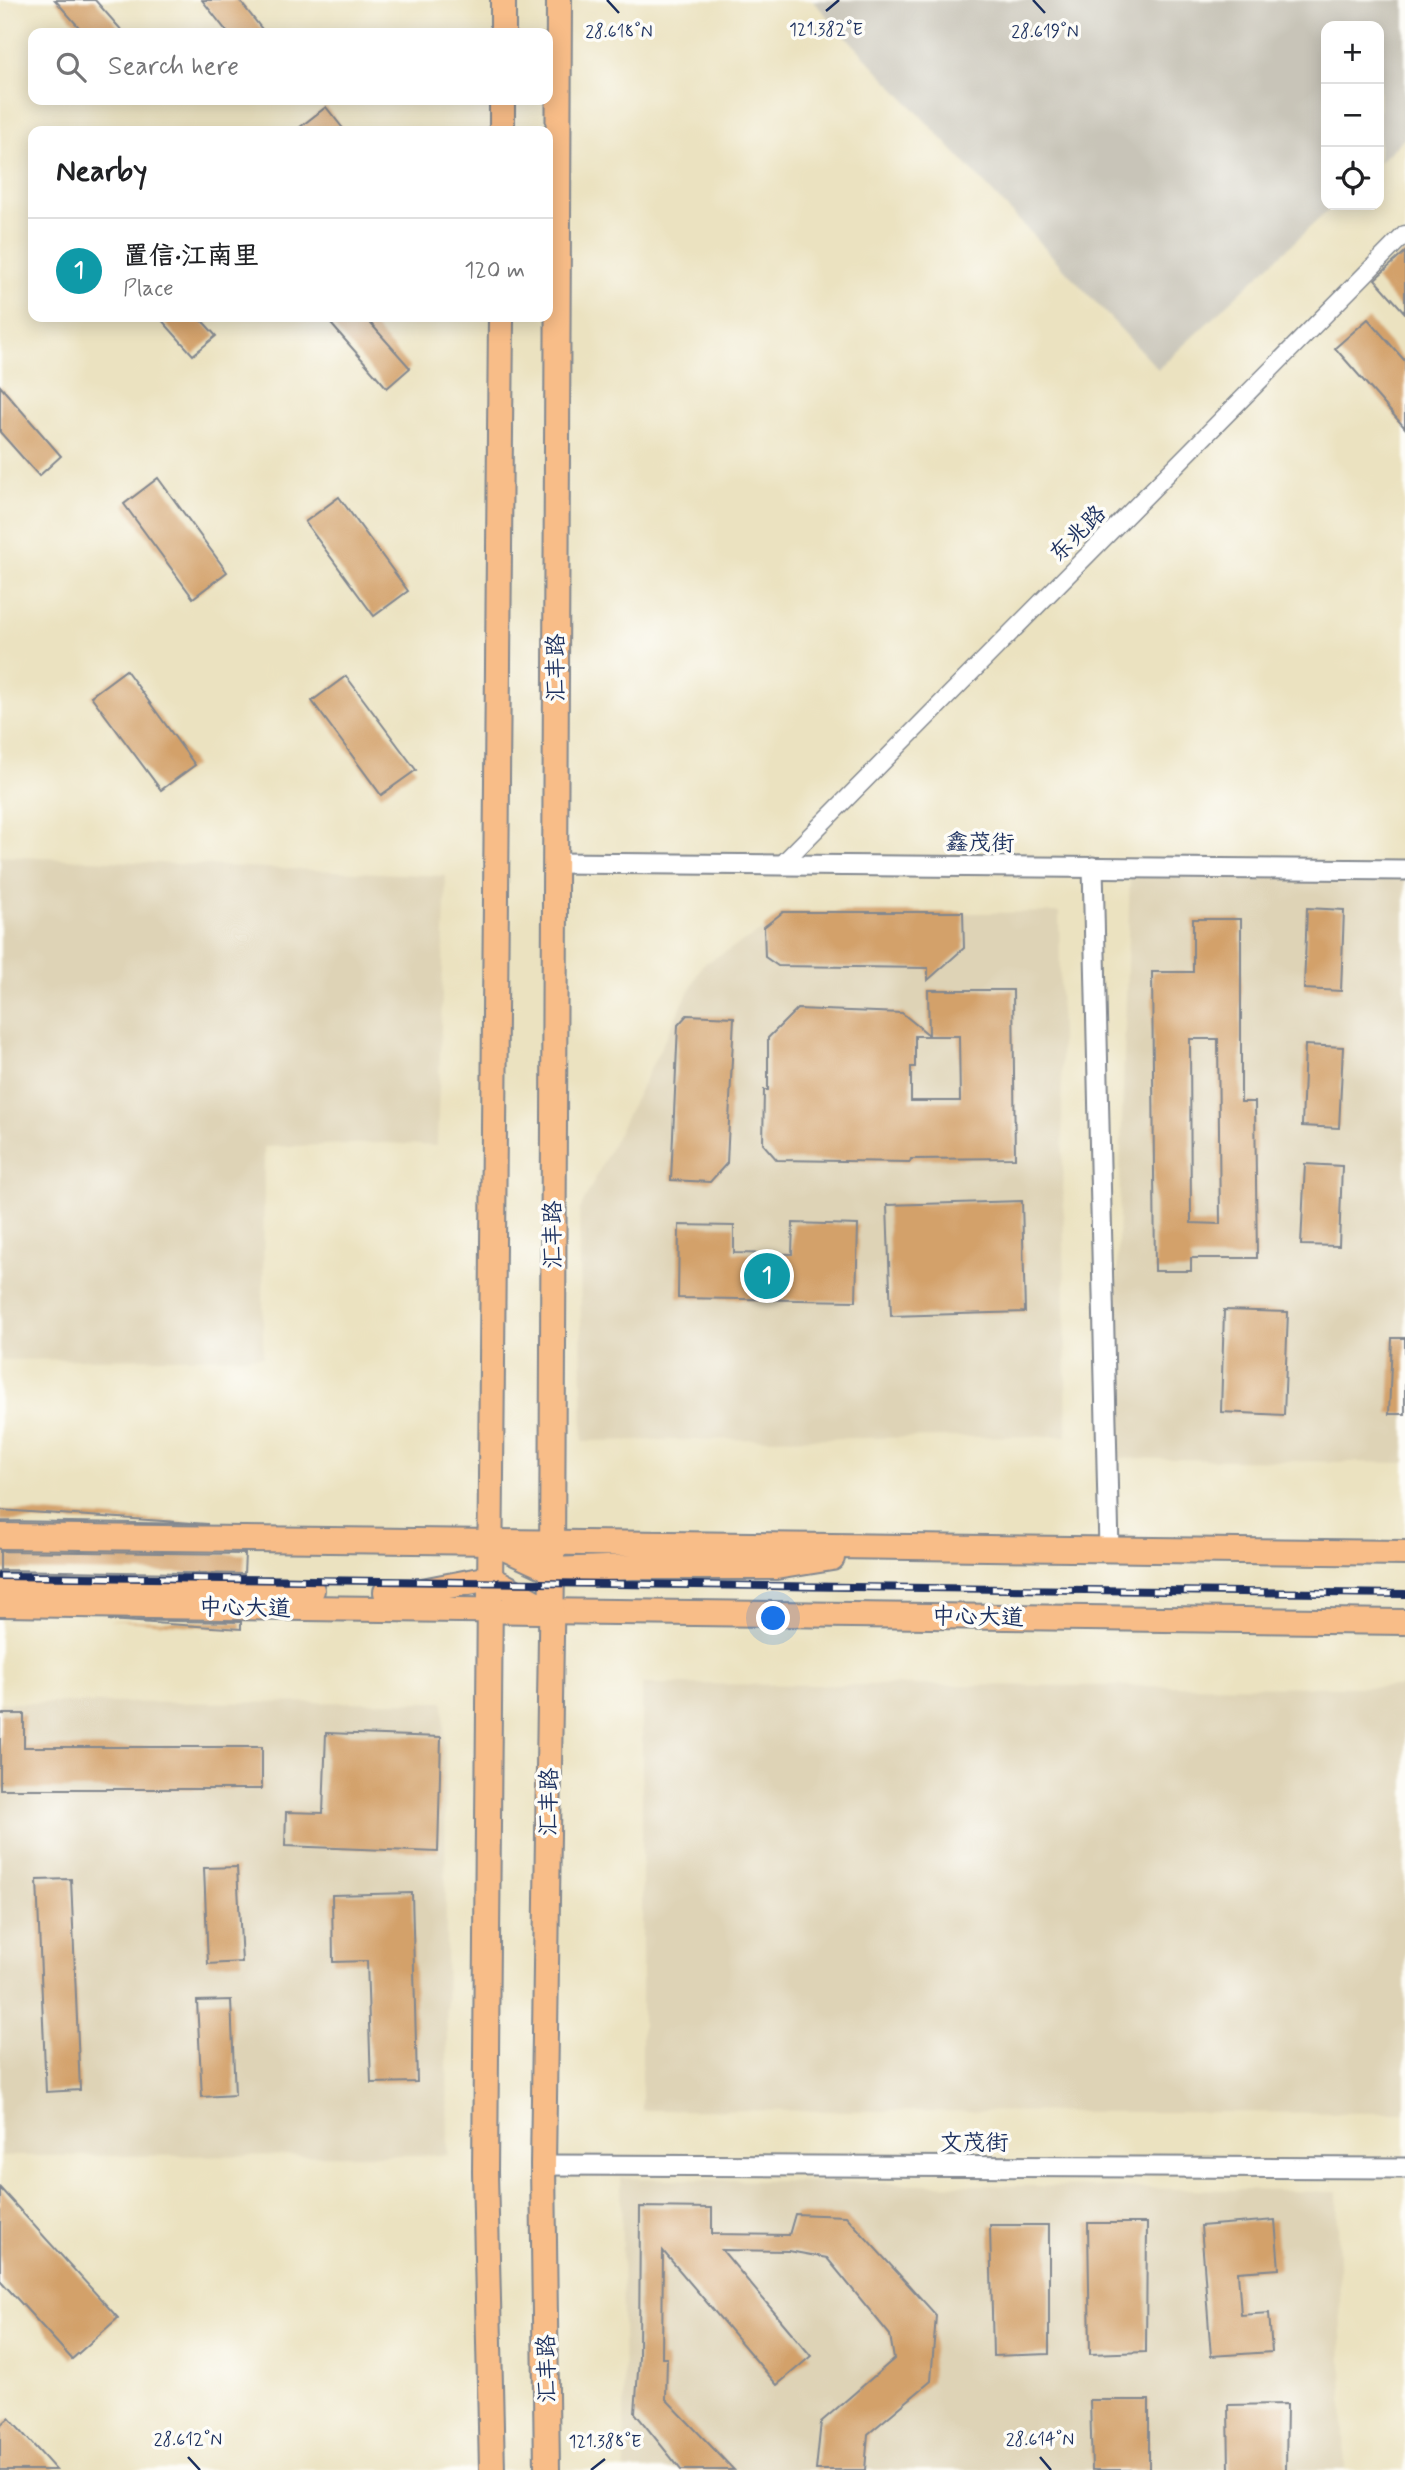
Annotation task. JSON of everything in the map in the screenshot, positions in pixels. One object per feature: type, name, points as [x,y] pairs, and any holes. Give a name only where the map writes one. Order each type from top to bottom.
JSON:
[{"type":"main road","points":[[503,0],[503,28]]},
{"type":"main road","name":"汇丰路","points":[[547,2470],[543,2165],[552,1570],[559,0]]},
{"type":"main road","points":[[502,105],[502,126]]},
{"type":"main road","points":[[492,2470],[485,2172],[501,322]]},
{"type":"main road","points":[[0,1536],[1405,1553]]},
{"type":"main road","points":[[0,1552],[414,1556],[447,1541]]},
{"type":"main road","points":[[489,1542],[552,1570],[776,1567],[903,1547]]},
{"type":"main road","points":[[633,1567],[612,1576],[608,1586],[612,1598],[638,1611]]},
{"type":"main road","name":"中心大道","points":[[0,1585],[417,1592],[490,1577],[551,1611]]},
{"type":"main road","name":"中心大道","points":[[417,1592],[490,1610]]},
{"type":"main road","name":"中心大道","points":[[0,1604],[1405,1622]]},
{"type":"street","name":"东兆路","points":[[781,865],[1405,234]]},
{"type":"street","name":"鑫茂街","points":[[554,863],[1405,870]]},
{"type":"street","points":[[1093,867],[1109,1550]]},
{"type":"street","name":"文茂街","points":[[543,2165],[1405,2168]]},
{"type":"shaded area","points":[[812,0],[1405,0],[1405,138],[1384,157],[1384,21],[1321,21],[1321,210],[1329,210],[1158,369]]},
{"type":"shaded area","points":[[0,856],[446,876],[437,1146],[385,1143],[264,1147],[263,1357],[0,1360]]},
{"type":"shaded area","points":[[1130,872],[1405,880],[1405,1463],[1111,1458]]},
{"type":"shaded area","points":[[1059,912],[1067,1436],[583,1441],[579,1211],[702,965],[790,915]]},
{"type":"shaded area","points":[[642,1684],[1405,1687],[1405,2113],[642,2110]]},
{"type":"shaded area","points":[[444,1702],[448,2155],[0,2156],[0,1703]]},
{"type":"shaded area","points":[[621,2178],[1337,2192],[1345,2470],[625,2470]]},
{"type":"building","points":[[55,0],[95,0],[120,28],[80,28]]},
{"type":"building","points":[[202,0],[239,0],[261,28],[224,28]]},
{"type":"building","points":[[326,107],[341,126],[301,126]]},
{"type":"building","points":[[1405,252],[1405,313],[1375,279]]},
{"type":"building","points":[[1368,319],[1405,361],[1405,428],[1335,348]]},
{"type":"building","points":[[163,322],[203,322],[216,336],[193,355]]},
{"type":"building","points":[[329,322],[369,322],[410,368],[387,388]]},
{"type":"building","points":[[0,386],[61,456],[39,476],[0,432]]},
{"type":"building","points":[[158,478],[227,572],[193,598],[124,504]]},
{"type":"building","points":[[339,497],[408,591],[374,616],[305,522]]},
{"type":"building","points":[[126,670],[195,765],[161,790],[91,696]]},
{"type":"building","points":[[346,676],[416,770],[381,795],[312,701]]},
{"type":"building","points":[[1307,908],[1344,910],[1341,991],[1304,989]]},
{"type":"building","points":[[783,912],[963,912],[964,948],[928,980],[928,968],[778,966],[765,957],[764,927]]},
{"type":"building","points":[[1193,919],[1241,919],[1241,1102],[1255,1102],[1257,1258],[1191,1258],[1191,1271],[1155,1271],[1152,972],[1193,972]],"holes":[[[1190,1039],[1218,1039],[1220,1224],[1191,1223]]]},
{"type":"building","points":[[928,990],[1013,990],[1015,1158],[911,1159],[910,1162],[777,1160],[763,1144],[764,1090],[768,1090],[768,1038],[797,1009],[902,1013],[929,1035]],"holes":[[[915,1036],[959,1036],[960,1101],[911,1101]]]},
{"type":"building","points":[[687,1015],[734,1017],[727,1163],[710,1182],[671,1180],[678,1025]]},
{"type":"building","points":[[1305,1045],[1343,1047],[1339,1128],[1302,1126]]},
{"type":"building","points":[[1305,1164],[1342,1166],[1339,1246],[1301,1245]]},
{"type":"building","points":[[1022,1201],[1025,1312],[891,1316],[887,1205]]},
{"type":"building","points":[[793,1223],[858,1225],[856,1301],[678,1298],[679,1225],[734,1226],[734,1253],[792,1254]]},
{"type":"building","points":[[1224,1310],[1288,1312],[1284,1415],[1221,1412]]},
{"type":"building","points":[[1392,1338],[1405,1338],[1405,1414],[1389,1414]]},
{"type":"building","points":[[0,1510],[208,1524],[0,1521]]},
{"type":"building","points":[[0,1551],[245,1554],[244,1574],[0,1570]]},
{"type":"building","points":[[108,1620],[241,1622],[241,1629]]},
{"type":"building","points":[[0,1714],[24,1714],[24,1747],[262,1747],[262,1789],[0,1789]]},
{"type":"building","points":[[326,1733],[441,1737],[438,1852],[285,1846],[286,1812],[323,1813]]},
{"type":"building","points":[[237,1867],[242,1962],[208,1964],[204,1868]]},
{"type":"building","points":[[71,1879],[80,2090],[46,2092],[37,1880]]},
{"type":"building","points":[[412,1893],[417,2082],[371,2083],[367,1961],[333,1962],[332,1895]]},
{"type":"building","points":[[231,2000],[235,2095],[202,2097],[197,2001]]},
{"type":"building","points":[[0,2188],[118,2318],[72,2359],[0,2280]]},
{"type":"building","points":[[640,2207],[712,2208],[712,2234],[789,2235],[795,2214],[846,2216],[936,2315],[931,2381],[868,2434],[865,2470],[816,2470],[821,2422],[894,2359],[890,2335],[827,2258],[789,2251],[722,2250],[811,2356],[777,2385],[663,2251],[662,2358],[667,2358],[666,2399],[734,2470],[681,2470],[635,2413],[639,2357]]},
{"type":"building","points":[[1275,2220],[1279,2269],[1238,2272],[1241,2315],[1269,2313],[1272,2352],[1211,2356],[1201,2226]]},
{"type":"building","points":[[1088,2223],[1147,2223],[1146,2352],[1090,2354]]},
{"type":"building","points":[[990,2225],[1049,2225],[1049,2354],[993,2356]]},
{"type":"building","points":[[1090,2400],[1149,2400],[1149,2470],[1092,2470]]},
{"type":"building","points":[[1287,2404],[1286,2470],[1229,2470],[1228,2405]]},
{"type":"building","points":[[9,2418],[56,2470],[0,2470],[0,2426]]},
{"type":"railway","points":[[0,1576],[1405,1594]]},
{"type":"place","name":"置信·江南里","points":[[767,1276]]}]
